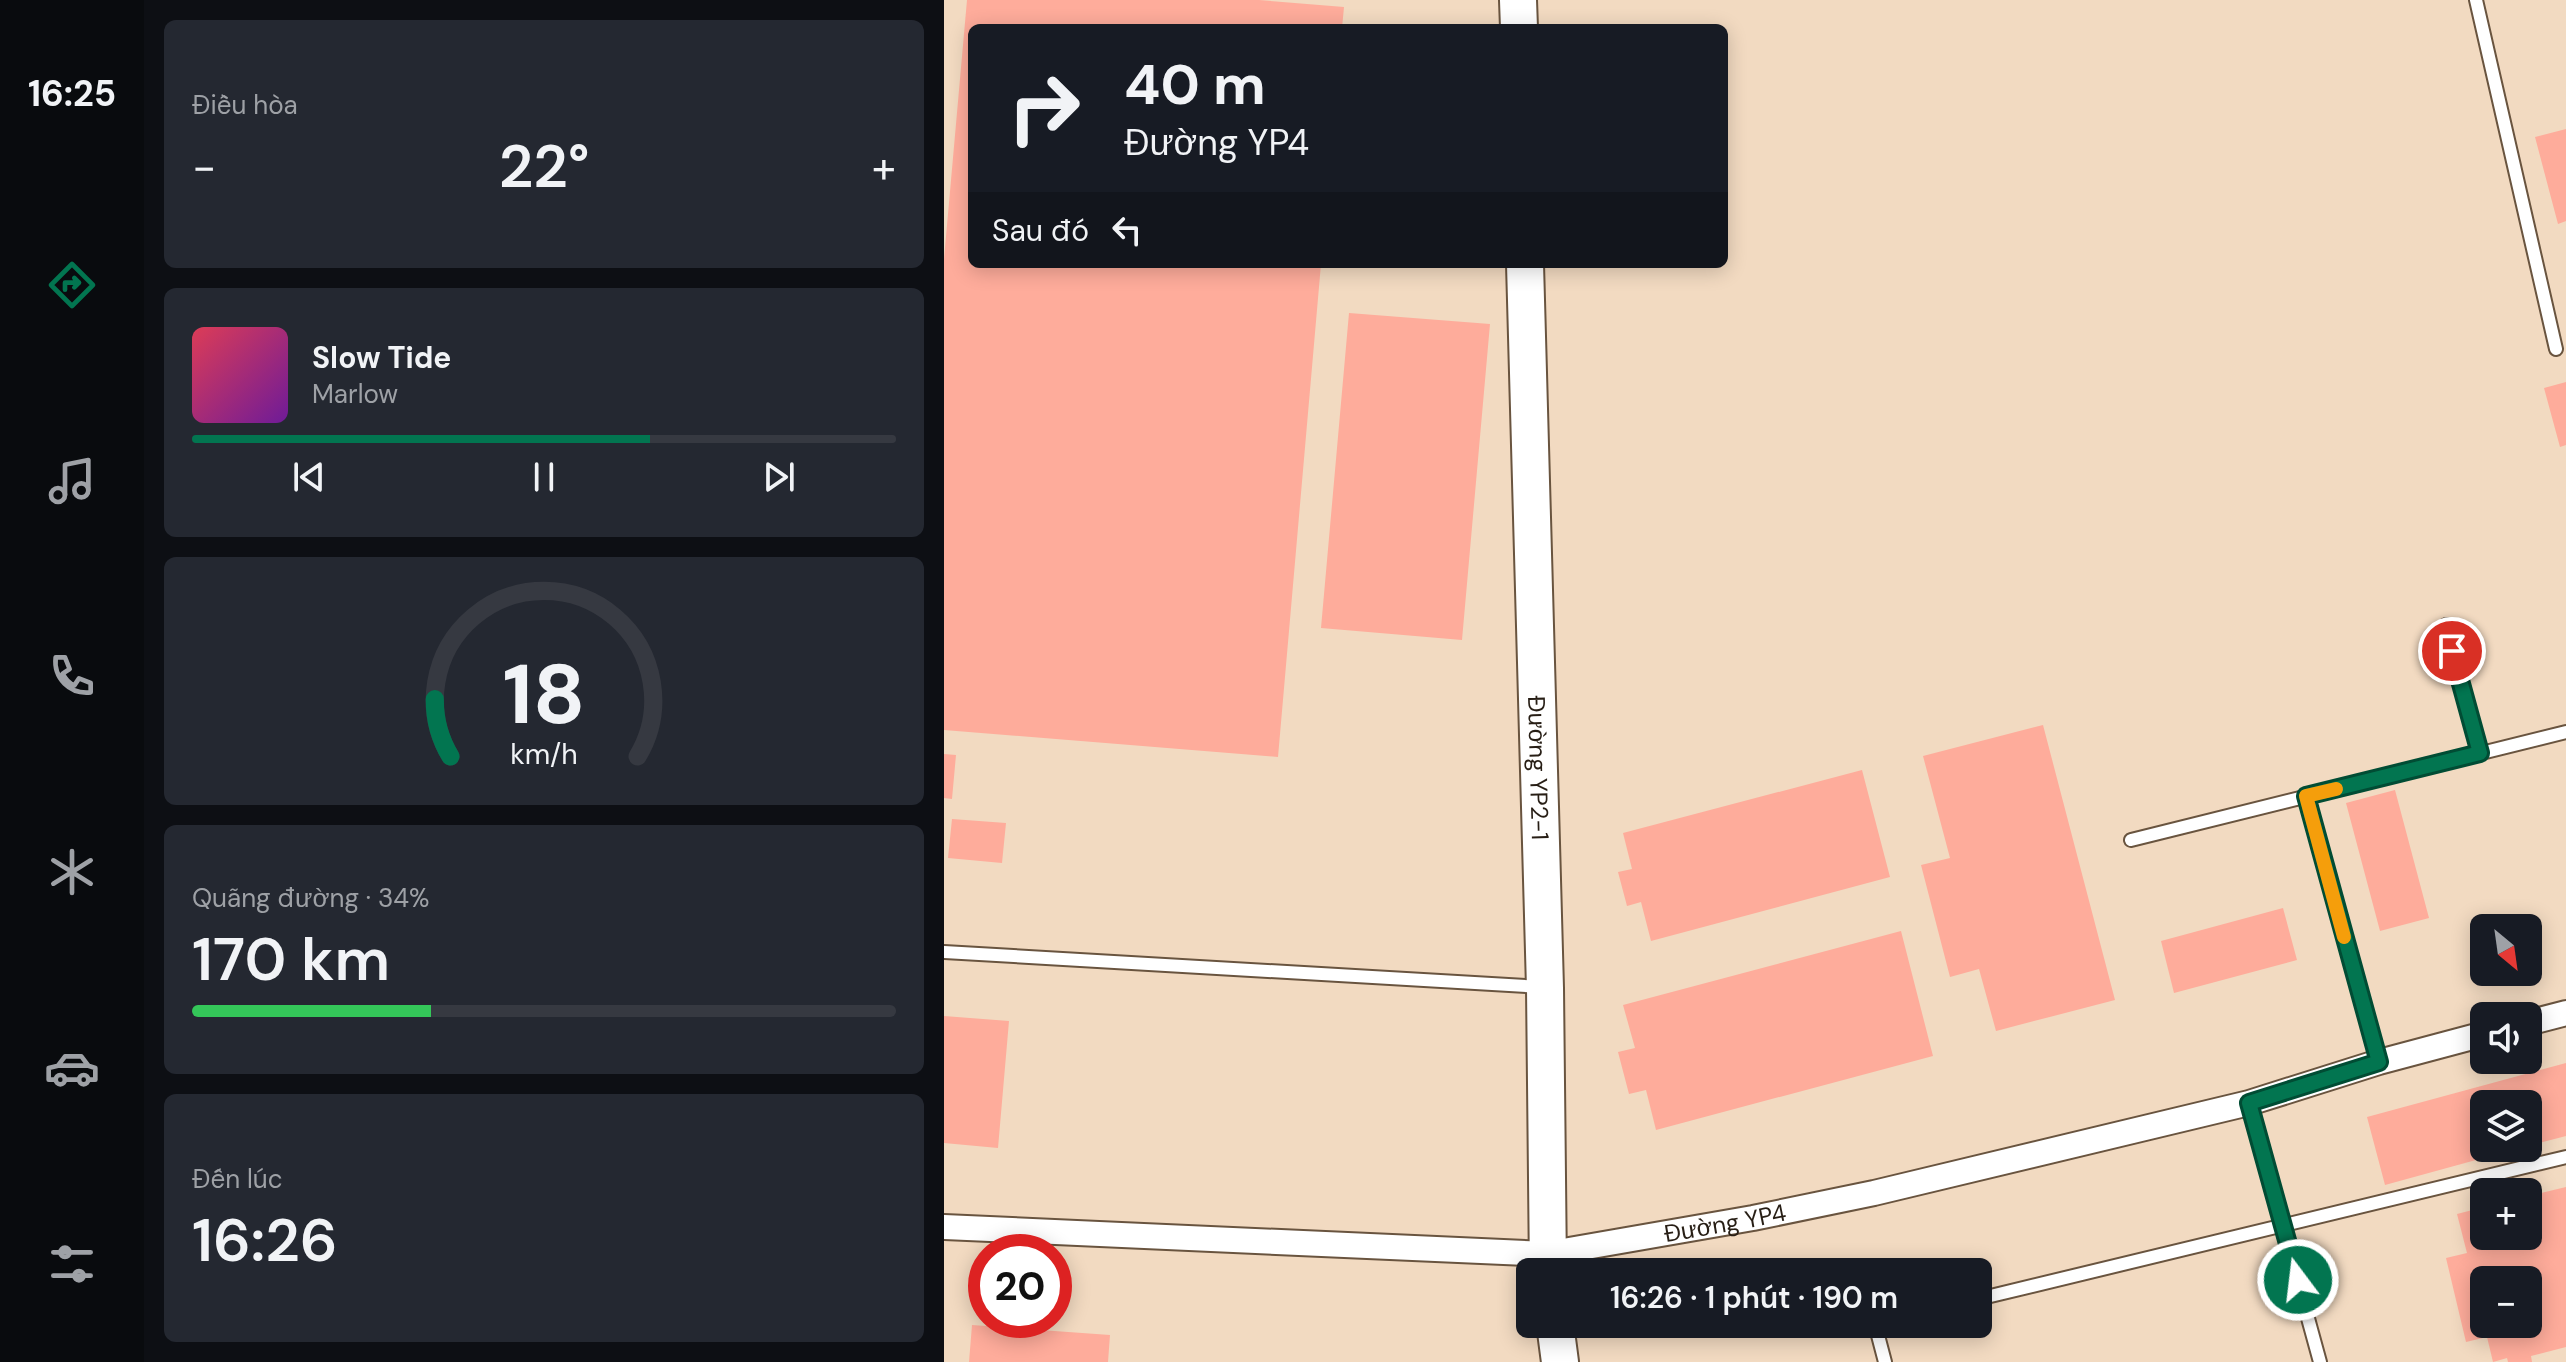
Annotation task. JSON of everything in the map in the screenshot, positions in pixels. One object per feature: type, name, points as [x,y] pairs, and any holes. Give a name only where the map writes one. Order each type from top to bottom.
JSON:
[{"type":"street","points":[[1518,0],[1519,24]]},
{"type":"street","name":"Đường YP2-1","points":[[1525,268],[1545,988],[1547,1258]]},
{"type":"street","points":[[2542,1019],[2566,1013]]},
{"type":"street","name":"Đường YP4","points":[[1570,1258],[1874,1193],[2249,1103],[2379,1062],[2470,1038]]},
{"type":"street","name":"Đường YP4","points":[[944,1227],[1516,1261]]},
{"type":"street","points":[[1557,1338],[1560,1362]]},
{"type":"lane","points":[[2476,0],[2556,349]]},
{"type":"lane","points":[[2446,625],[2480,753]]},
{"type":"lane","points":[[2131,840],[2566,732]]},
{"type":"lane","points":[[2306,796],[2379,1062]]},
{"type":"lane","points":[[944,952],[1545,988]]},
{"type":"lane","points":[[2249,1103],[2320,1362]]},
{"type":"lane","points":[[1992,1296],[2566,1157]]},
{"type":"lane","points":[[1879,1338],[1885,1362]]},
{"type":"building","points":[[967,0],[1259,0],[1344,7],[1342,24],[968,24],[968,268],[1321,268],[1278,757],[944,730],[944,259]]},
{"type":"building","points":[[2566,129],[2566,221],[2558,224],[2535,137]]},
{"type":"building","points":[[1349,313],[1490,324],[1462,640],[1321,628]]},
{"type":"building","points":[[2566,382],[2566,445],[2560,447],[2544,388]]},
{"type":"building","points":[[2043,725],[2115,1000],[1996,1031],[1979,969],[1950,977],[1921,865],[1950,858],[1923,756]]},
{"type":"building","points":[[944,754],[956,755],[952,799],[944,798]]},
{"type":"building","points":[[1862,770],[1890,877],[1651,941],[1641,902],[1627,906],[1618,872],[1632,869],[1623,833]]},
{"type":"building","points":[[2395,790],[2429,918],[2380,931],[2346,803]]},
{"type":"building","points":[[952,819],[1006,823],[1002,863],[948,858]]},
{"type":"building","points":[[2283,908],[2297,960],[2174,993],[2161,941]]},
{"type":"building","points":[[1901,931],[1933,1056],[1656,1130],[1646,1090],[1629,1094],[1618,1052],[1635,1048],[1623,1005]]},
{"type":"building","points":[[944,1016],[1009,1021],[998,1148],[944,1143]]},
{"type":"building","points":[[2566,1063],[2566,1136],[2542,1142],[2542,1090],[2470,1090],[2470,1162],[2385,1185],[2367,1117],[2525,1074],[2542,1074],[2542,1070]]},
{"type":"building","points":[[2566,1187],[2566,1347],[2531,1356],[2532,1362],[2508,1362],[2507,1358],[2493,1362],[2487,1338],[2542,1338],[2542,1266],[2470,1266],[2470,1338],[2483,1338],[2466,1342],[2446,1258],[2467,1253],[2457,1214],[2470,1211],[2470,1250],[2542,1250],[2542,1193]]},
{"type":"building","points":[[1072,1332],[1110,1335],[1108,1362],[969,1362],[971,1338],[1072,1338]]},
{"type":"slow traffic","points":[[2336,789],[2306,796],[2344,937]]},
{"type":"route","points":[[2298,1280],[2249,1103],[2379,1062],[2306,796],[2480,753],[2452,651]]}]
